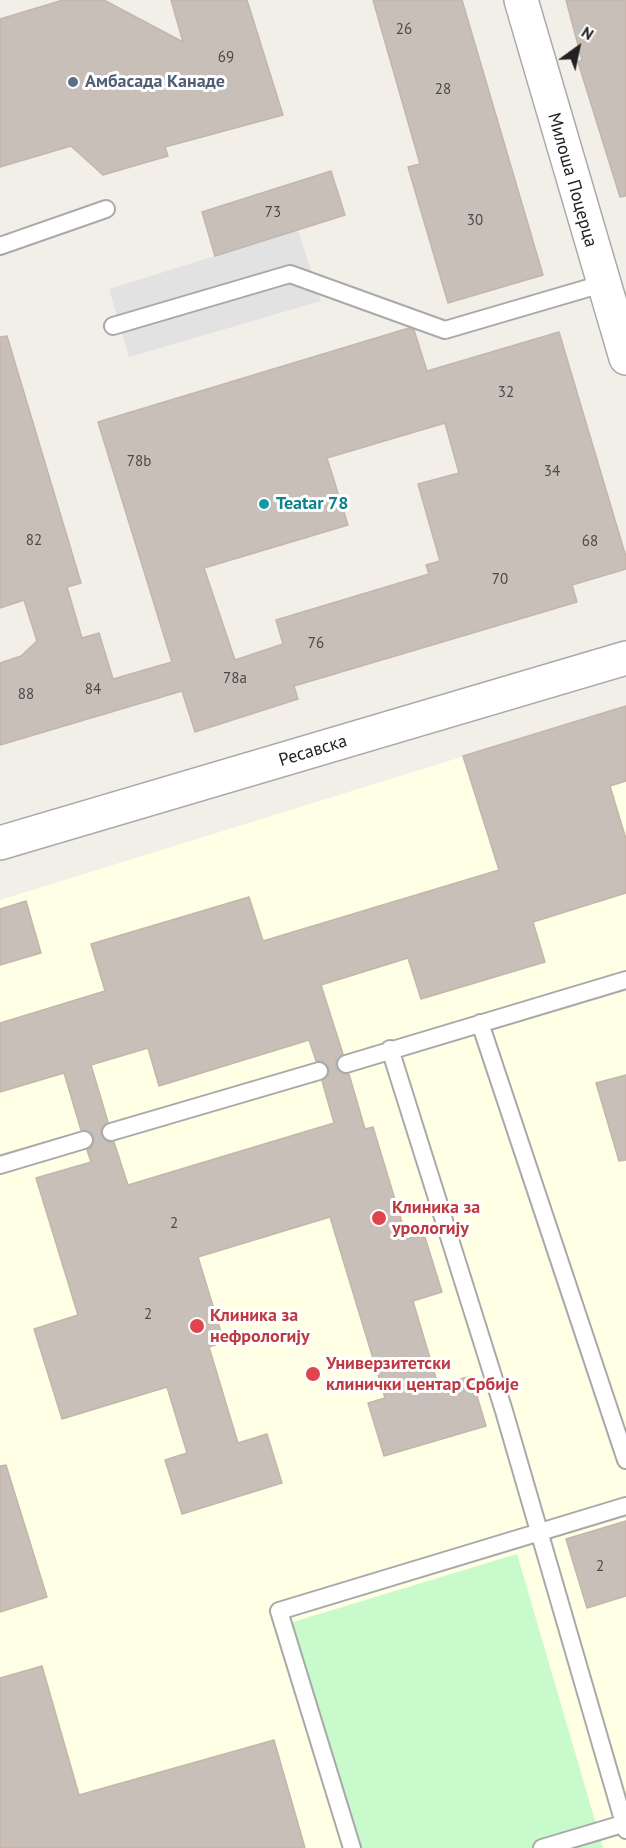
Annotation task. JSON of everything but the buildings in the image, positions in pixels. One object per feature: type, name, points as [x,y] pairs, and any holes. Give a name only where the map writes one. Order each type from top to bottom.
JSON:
[{"type":"street","name":"Милоша Поцерца","points":[[521,0],[602,284],[626,358]]},
{"type":"street","name":"Ресавска","points":[[0,843],[626,658]]},
{"type":"lane","points":[[0,246],[106,209]]},
{"type":"lane","points":[[113,326],[290,274],[445,330],[602,284]]},
{"type":"lane","points":[[345,1064],[626,980]]},
{"type":"lane","points":[[480,1023],[626,1460]]},
{"type":"lane","points":[[390,1049],[540,1532],[625,1826],[542,1848]]},
{"type":"lane","points":[[111,1132],[319,1071]]},
{"type":"lane","points":[[0,1165],[84,1140]]},
{"type":"lane","points":[[352,1848],[279,1611],[626,1506]]},
{"type":"shaded area","points":[[298,230],[321,301],[129,357],[109,289]]},
{"type":"shaded area","name":"Универзитетски клинички центар Србије","points":[[626,706],[626,1848],[0,1848],[0,900]]},
{"type":"green space","points":[[517,1554],[603,1848],[353,1848],[283,1625]]},
{"type":"place","name":"Амбасада Канаде","points":[[73,82]]},
{"type":"place","name":"Teatar 78","points":[[264,504]]},
{"type":"place","name":"Клиника за урологију","points":[[379,1218]]},
{"type":"place","name":"Клиника за нефрологију","points":[[197,1326]]},
{"type":"place","name":"Универзитетски клинички центар Србије","points":[[313,1374]]}]
